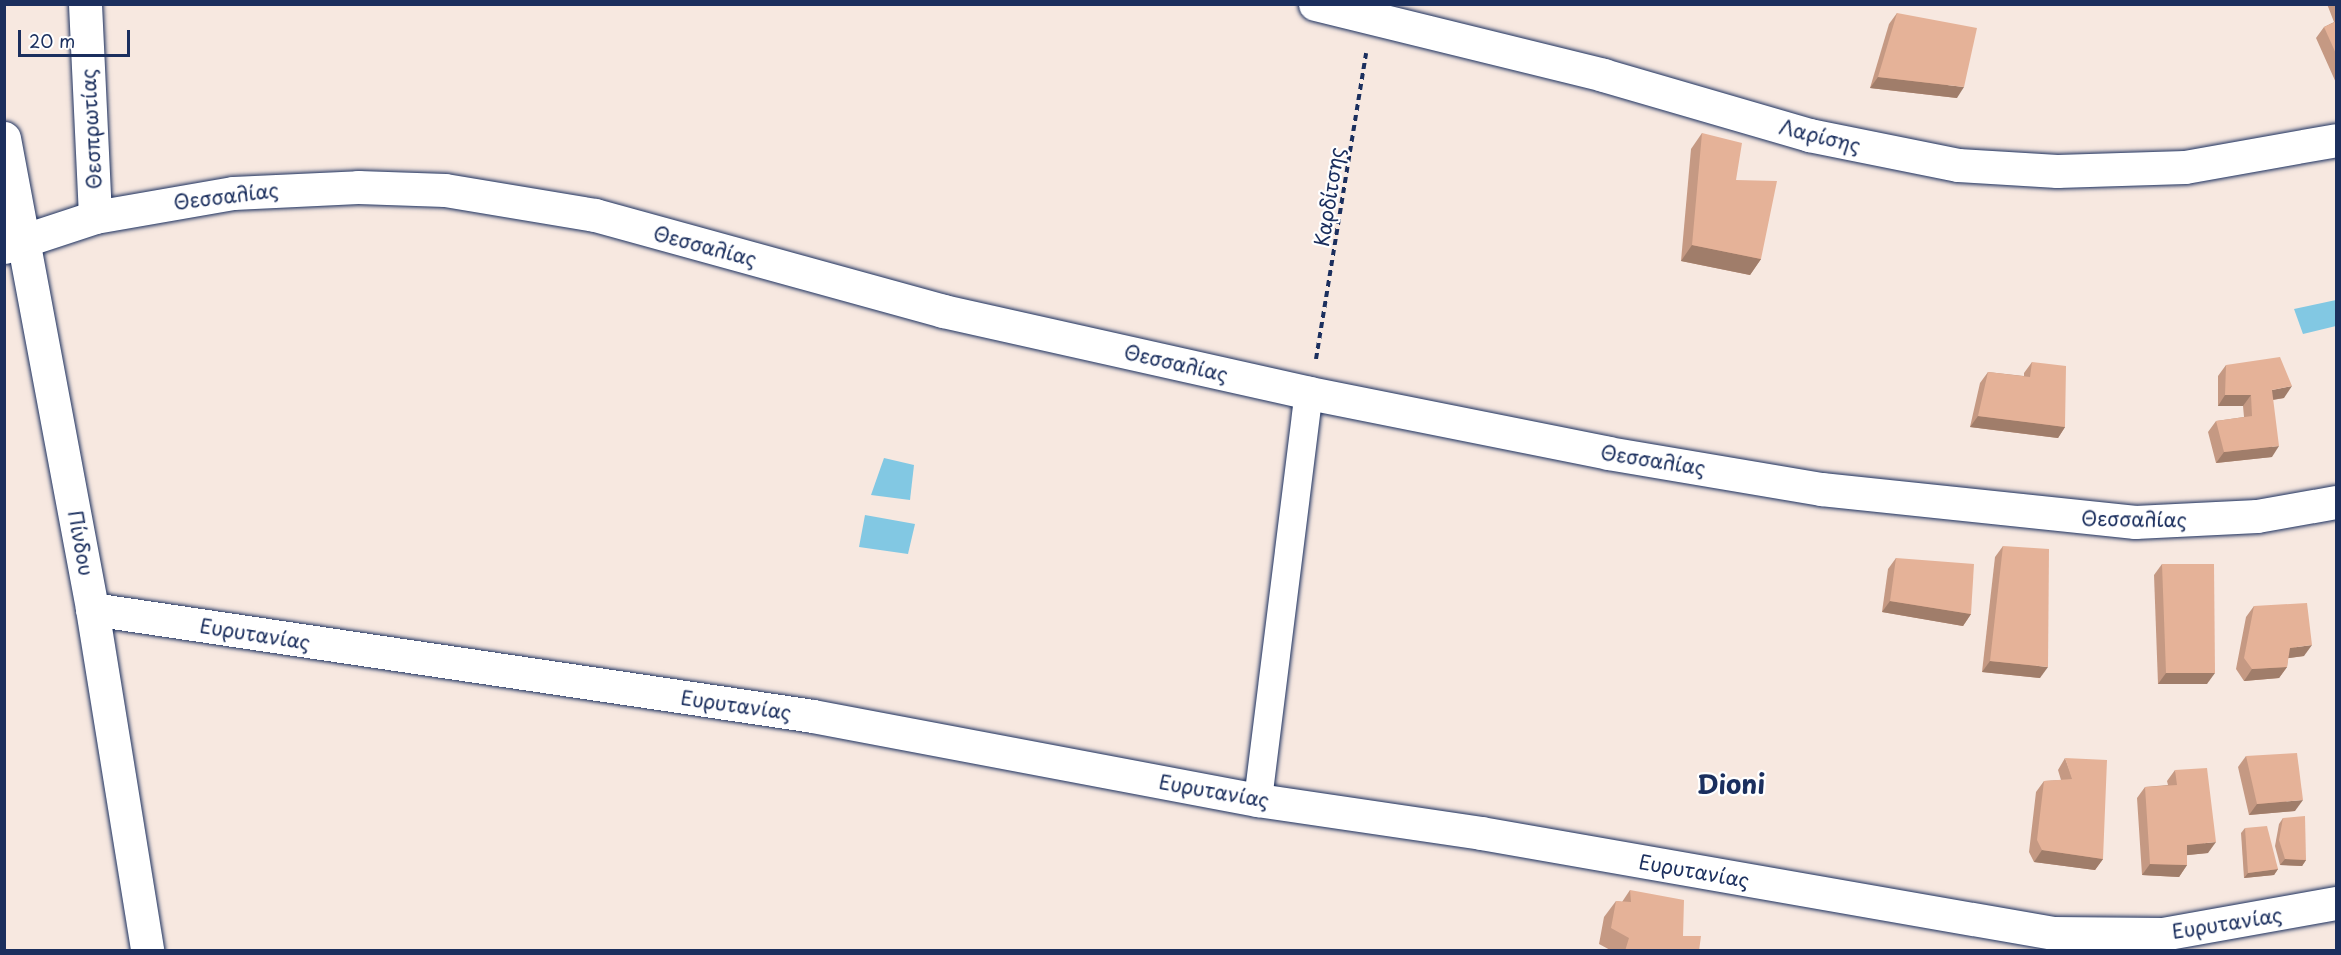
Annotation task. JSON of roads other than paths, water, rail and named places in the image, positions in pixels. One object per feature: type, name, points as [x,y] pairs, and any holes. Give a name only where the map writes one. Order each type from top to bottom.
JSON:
[{"type":"street","name":"Θεσπρωτίας","points":[[85,4],[95,217]]},
{"type":"street","name":"Λαρίσης","points":[[1315,4],[1603,75],[1809,135],[1958,165],[2057,171],[2185,167],[2337,140]]},
{"type":"street","name":"Πίνδου","points":[[4,138],[16,243],[92,609],[147,951]]},
{"type":"street","name":"Θεσσαλίας","points":[[16,243],[95,217],[177,200],[286,189],[398,187],[514,199],[595,215],[943,311],[1309,393],[1608,453],[1895,500],[2135,522],[2257,516],[2337,502]]},
{"type":"street","points":[[1258,800],[1309,393]]},
{"type":"street","name":"Ευρυτανίας","points":[[92,609],[813,716],[1258,800],[1481,833],[2053,933],[2162,934],[2337,903]]},
{"type":"water","points":[[2336,300],[2336,326],[2303,334],[2294,309]]},
{"type":"water","points":[[884,458],[914,465],[910,500],[871,495]]},
{"type":"water","points":[[865,515],[915,524],[908,554],[859,547]]},
{"type":"district","name":"Dioni","points":[[1731,784]]}]
